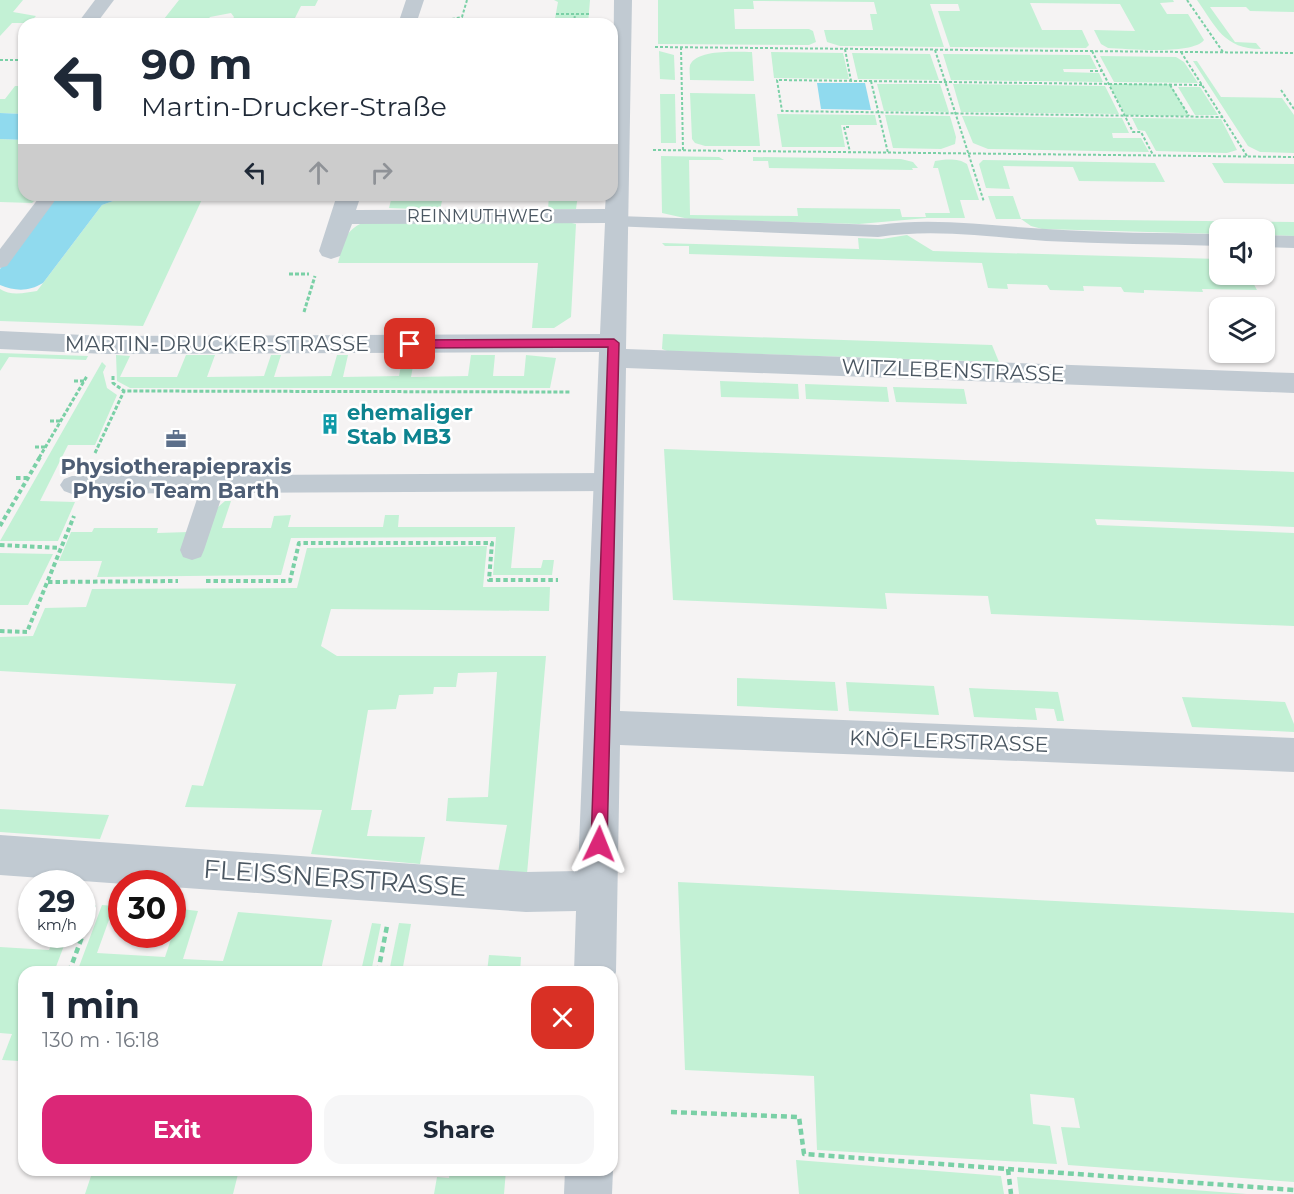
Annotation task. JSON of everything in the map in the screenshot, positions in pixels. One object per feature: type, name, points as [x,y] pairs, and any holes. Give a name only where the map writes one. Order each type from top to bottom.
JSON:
[{"type":"street","points":[[91,18],[105,0]]},
{"type":"street","points":[[409,18],[415,0]]},
{"type":"street","points":[[618,184],[623,0]]},
{"type":"street","points":[[595,966],[618,201]]},
{"type":"street","name":"REINMUTHWEG","points":[[331,251],[346,206],[617,219]]},
{"type":"street","name":"MARTIN-DRUCKER-STRASSE","points":[[0,340],[105,345],[294,344],[613,351]]},
{"type":"street","name":"WITZLEBENSTRASSE","points":[[613,351],[1294,383]]},
{"type":"street","name":"KNÖFLERSTRASSE","points":[[603,727],[1294,755]]},
{"type":"street","name":"FLEISSNERSTRASSE","points":[[0,855],[526,892],[598,891]]},
{"type":"street","points":[[588,1194],[589,1176]]},
{"type":"lane","points":[[0,262],[46,201]]},
{"type":"lane","points":[[617,219],[878,231],[904,227],[992,229],[1045,235],[1209,240]]},
{"type":"lane","points":[[1275,241],[1294,242]]},
{"type":"lane","points":[[80,485],[610,482]]},
{"type":"lane","points":[[192,550],[214,485]]},
{"type":"path","points":[[450,18],[462,17],[467,0]]},
{"type":"path","points":[[1188,0],[1223,52]]},
{"type":"path","points":[[555,14],[589,14]]},
{"type":"path","points":[[575,14],[575,18]]},
{"type":"path","points":[[622,46],[1294,53]]},
{"type":"path","points":[[681,47],[683,150]]},
{"type":"path","points":[[844,49],[851,81]]},
{"type":"path","points":[[935,50],[992,229]]},
{"type":"path","points":[[1092,51],[1132,132],[1141,132],[1153,156]]},
{"type":"path","points":[[1181,52],[1248,157]]},
{"type":"path","points":[[0,60],[18,60]]},
{"type":"path","points":[[1090,71],[1102,71]]},
{"type":"path","points":[[1202,85],[777,80],[782,111],[1222,117]]},
{"type":"path","points":[[871,81],[888,153]]},
{"type":"path","points":[[1170,84],[1190,116]]},
{"type":"path","points":[[1281,90],[1294,109]]},
{"type":"path","points":[[849,127],[844,127],[850,152]]},
{"type":"path","points":[[619,150],[1294,157]]},
{"type":"path","points":[[289,274],[316,274],[294,344]]},
{"type":"path","points":[[0,526],[105,345]]},
{"type":"path","points":[[105,345],[113,363],[113,383],[124,391],[571,392]]},
{"type":"path","points":[[74,381],[84,381]]},
{"type":"path","points":[[0,632],[27,632],[48,582],[80,485],[124,391]]},
{"type":"path","points":[[50,421],[61,421]]},
{"type":"path","points":[[35,447],[46,447]]},
{"type":"path","points":[[16,478],[28,478]]},
{"type":"path","points":[[198,581],[290,581],[299,543],[492,543],[489,580],[558,580]]},
{"type":"path","points":[[0,545],[60,548]]},
{"type":"path","points":[[48,582],[186,581]]},
{"type":"path","points":[[71,966],[98,896]]},
{"type":"path","points":[[379,966],[389,915]]},
{"type":"path","points":[[671,1112],[799,1117],[804,1154],[1294,1190]]},
{"type":"path","points":[[1008,1169],[1011,1194]]},
{"type":"green space","points":[[0,0],[23,0],[13,12],[36,16],[18,18],[18,23],[12,23],[0,36]]},
{"type":"green space","points":[[179,0],[318,0],[315,6],[301,6],[295,18],[233,18],[231,13],[209,18],[165,18]]},
{"type":"green space","points":[[554,0],[590,0],[588,18],[555,18],[558,2]]},
{"type":"green space","points":[[658,0],[1173,0],[1174,2],[1160,3],[1167,14],[1188,14],[1204,40],[1198,45],[1187,48],[1144,50],[1108,48],[1101,44],[1094,30],[1135,31],[1120,4],[1030,3],[1042,30],[1082,30],[1089,45],[1086,48],[950,47],[938,11],[960,11],[958,4],[930,4],[944,47],[840,46],[827,42],[824,30],[873,30],[870,14],[877,14],[874,2],[753,1],[754,9],[734,9],[735,29],[809,29],[813,31],[816,42],[809,45],[658,44]]},
{"type":"green space","points":[[1197,0],[1294,0],[1294,12],[1250,11],[1246,7],[1210,7],[1235,42],[1256,43],[1261,49],[1248,48],[1230,41],[1222,35]]},
{"type":"green space","points":[[659,51],[674,55],[675,80],[660,79]]},
{"type":"green space","points":[[718,52],[752,52],[754,81],[690,80],[690,65],[701,56]]},
{"type":"green space","points":[[771,52],[843,53],[849,79],[774,78]]},
{"type":"green space","points":[[852,53],[930,54],[939,80],[858,79]]},
{"type":"green space","points":[[943,54],[1090,55],[1097,69],[1063,69],[1064,72],[1099,73],[1103,82],[951,80]]},
{"type":"green space","points":[[1100,56],[1176,57],[1184,62],[1198,83],[1114,82]]},
{"type":"green space","points":[[1193,61],[1197,61],[1221,97],[1282,98],[1294,115],[1294,153],[1260,152],[1248,146]]},
{"type":"green space","points":[[877,84],[940,84],[949,112],[884,111]]},
{"type":"green space","points":[[953,84],[1105,86],[1119,114],[961,112]]},
{"type":"green space","points":[[1109,84],[1170,84],[1189,116],[1125,115]]},
{"type":"green space","points":[[15,86],[18,86],[18,114],[0,113],[0,99],[5,99]]},
{"type":"green space","points":[[1178,87],[1200,87],[1218,115],[1195,115]]},
{"type":"green space","points":[[690,93],[755,94],[760,146],[705,146],[695,143],[692,139]]},
{"type":"green space","points":[[660,94],[675,94],[676,143],[661,143]]},
{"type":"green space","points":[[777,114],[875,115],[877,125],[841,125],[845,147],[782,147]]},
{"type":"green space","points":[[885,115],[950,116],[956,137],[955,144],[941,149],[893,148]]},
{"type":"green space","points":[[962,116],[1122,118],[1129,133],[1112,133],[1113,138],[1141,138],[1149,152],[988,149],[973,143]]},
{"type":"green space","points":[[1132,118],[1221,119],[1237,150],[1227,153],[1156,151],[1145,131],[1138,130]]},
{"type":"green space","points":[[0,139],[18,140],[18,201],[34,201],[32,203],[0,202]]},
{"type":"green space","points":[[661,156],[719,157],[724,160],[689,160],[690,215],[798,216],[797,208],[900,209],[902,217],[926,217],[925,213],[950,213],[938,168],[933,168],[935,161],[947,159],[967,164],[979,200],[960,200],[965,218],[927,218],[859,224],[689,219],[662,213]]},
{"type":"green space","points":[[753,157],[901,159],[913,162],[918,168],[912,168],[913,170],[769,168],[768,161],[753,161]]},
{"type":"green space","points":[[983,160],[1155,163],[1165,182],[1079,181],[1073,167],[1003,166],[1010,189],[986,188],[979,164]]},
{"type":"green space","points":[[1212,163],[1294,164],[1294,184],[1224,183]]},
{"type":"green space","points":[[988,196],[1013,196],[1021,219],[996,219]]},
{"type":"green space","points":[[113,201],[201,201],[143,326],[0,321],[0,289],[13,293],[37,291],[102,205]]},
{"type":"green space","points":[[391,201],[442,201],[440,210],[389,208]]},
{"type":"green space","points":[[549,201],[577,201],[576,209],[548,210]]},
{"type":"green space","points":[[1021,219],[1209,221],[1209,234],[1042,229],[1031,226]]},
{"type":"green space","points":[[568,222],[576,224],[571,317],[554,328],[532,328],[538,263],[338,263],[347,235],[362,223]]},
{"type":"green space","points":[[1275,222],[1294,222],[1294,236],[1275,235]]},
{"type":"green space","points":[[907,235],[933,251],[1209,259],[1209,285],[1254,285],[1257,290],[1202,289],[1203,292],[1144,290],[1144,293],[1124,292],[1121,287],[1083,286],[1084,291],[1050,290],[1047,285],[1007,284],[1008,289],[988,288],[982,263],[689,254],[689,246],[665,246],[662,243],[859,249],[858,238],[882,239]]},
{"type":"green space","points":[[663,334],[992,345],[999,362],[667,351],[662,349]]},
{"type":"green space","points":[[0,353],[88,356],[86,360],[9,357],[0,371]]},
{"type":"green space","points":[[116,355],[130,356],[120,377],[177,377],[186,355],[215,355],[207,377],[264,376],[271,355],[281,355],[274,377],[331,376],[337,355],[348,355],[343,377],[399,376],[403,355],[415,355],[411,377],[468,376],[471,355],[495,355],[493,376],[524,376],[526,355],[556,358],[550,388],[130,388],[117,381]]},
{"type":"green space","points":[[102,362],[106,366],[103,372],[107,388],[117,395],[95,445],[68,445],[40,501],[75,502],[58,541],[0,541]]},
{"type":"green space","points":[[720,381],[798,384],[799,399],[721,397]]},
{"type":"green space","points":[[805,384],[887,387],[889,402],[806,399]]},
{"type":"green space","points":[[893,387],[964,389],[967,404],[896,402]]},
{"type":"green space","points":[[664,449],[1294,472],[1294,527],[1095,519],[1097,525],[1294,533],[1294,626],[991,614],[988,596],[885,593],[887,609],[673,600]]},
{"type":"green space","points":[[225,501],[231,501],[222,528],[271,528],[274,516],[291,515],[288,527],[383,527],[385,515],[399,515],[398,527],[515,527],[511,568],[541,568],[543,560],[554,560],[552,575],[493,575],[496,537],[291,538],[281,575],[97,577],[102,561],[59,561],[71,532],[92,532],[94,528],[158,528],[157,533],[189,532]]},
{"type":"green space","points":[[487,546],[483,587],[550,587],[549,611],[331,609],[321,646],[337,656],[546,656],[527,874],[498,872],[507,825],[446,821],[448,798],[488,797],[497,672],[458,673],[456,687],[434,687],[433,694],[399,695],[396,709],[368,710],[351,810],[372,810],[367,836],[425,837],[420,864],[311,854],[322,810],[185,807],[192,785],[203,786],[236,684],[0,671],[0,637],[33,636],[45,608],[86,607],[92,589],[297,588],[307,548]]},
{"type":"green space","points":[[0,553],[53,554],[28,605],[0,605]]},
{"type":"green space","points":[[737,678],[835,682],[838,711],[737,706]]},
{"type":"green space","points":[[846,682],[934,686],[939,715],[849,711]]},
{"type":"green space","points":[[969,688],[1058,692],[1064,721],[1057,721],[1054,709],[1035,708],[1037,720],[974,717]]},
{"type":"green space","points":[[1182,697],[1285,702],[1294,724],[1294,732],[1192,727]]},
{"type":"green space","points":[[0,809],[109,815],[100,839],[0,832]]},
{"type":"green space","points":[[678,882],[1294,913],[1294,1182],[1068,1165],[1061,1127],[1080,1128],[1074,1098],[1030,1094],[1033,1124],[1050,1126],[1057,1164],[817,1150],[814,1076],[685,1070]]},
{"type":"green space","points":[[102,905],[108,906],[108,923],[97,953],[165,957],[168,948],[186,948],[186,910],[198,911],[183,959],[223,961],[238,912],[332,920],[322,966],[79,966],[86,948],[96,948],[96,921]]},
{"type":"green space","points":[[372,923],[381,924],[372,966],[362,966]]},
{"type":"green space","points":[[399,923],[411,924],[403,966],[390,966]]},
{"type":"green space","points":[[0,947],[49,950],[50,948],[63,948],[56,966],[18,966],[18,1061],[2,1060],[12,1034],[0,1033]]},
{"type":"green space","points":[[489,955],[521,957],[520,966],[488,966]]},
{"type":"green space","points":[[796,1160],[1001,1176],[1004,1194],[799,1194]]},
{"type":"green space","points":[[91,1176],[238,1176],[233,1194],[85,1194]]},
{"type":"green space","points":[[449,1176],[506,1176],[504,1194],[434,1194],[437,1177],[449,1178]]},
{"type":"green space","points":[[1017,1177],[1247,1194],[1019,1194]]},
{"type":"water","points":[[817,83],[865,83],[871,110],[821,109]]},
{"type":"water","points":[[0,113],[18,114],[18,140],[0,139]]},
{"type":"water","points":[[51,201],[113,201],[102,205],[43,283],[22,290],[0,285],[0,269]]},
{"type":"place","name":"ehemaliger Stab MB3","points":[[330,424]]},
{"type":"place","name":"Physiotherapiepraxis Physio Team Barth","points":[[176,439]]},
{"type":"route","points":[[410,344],[614,343],[599,844]]}]
